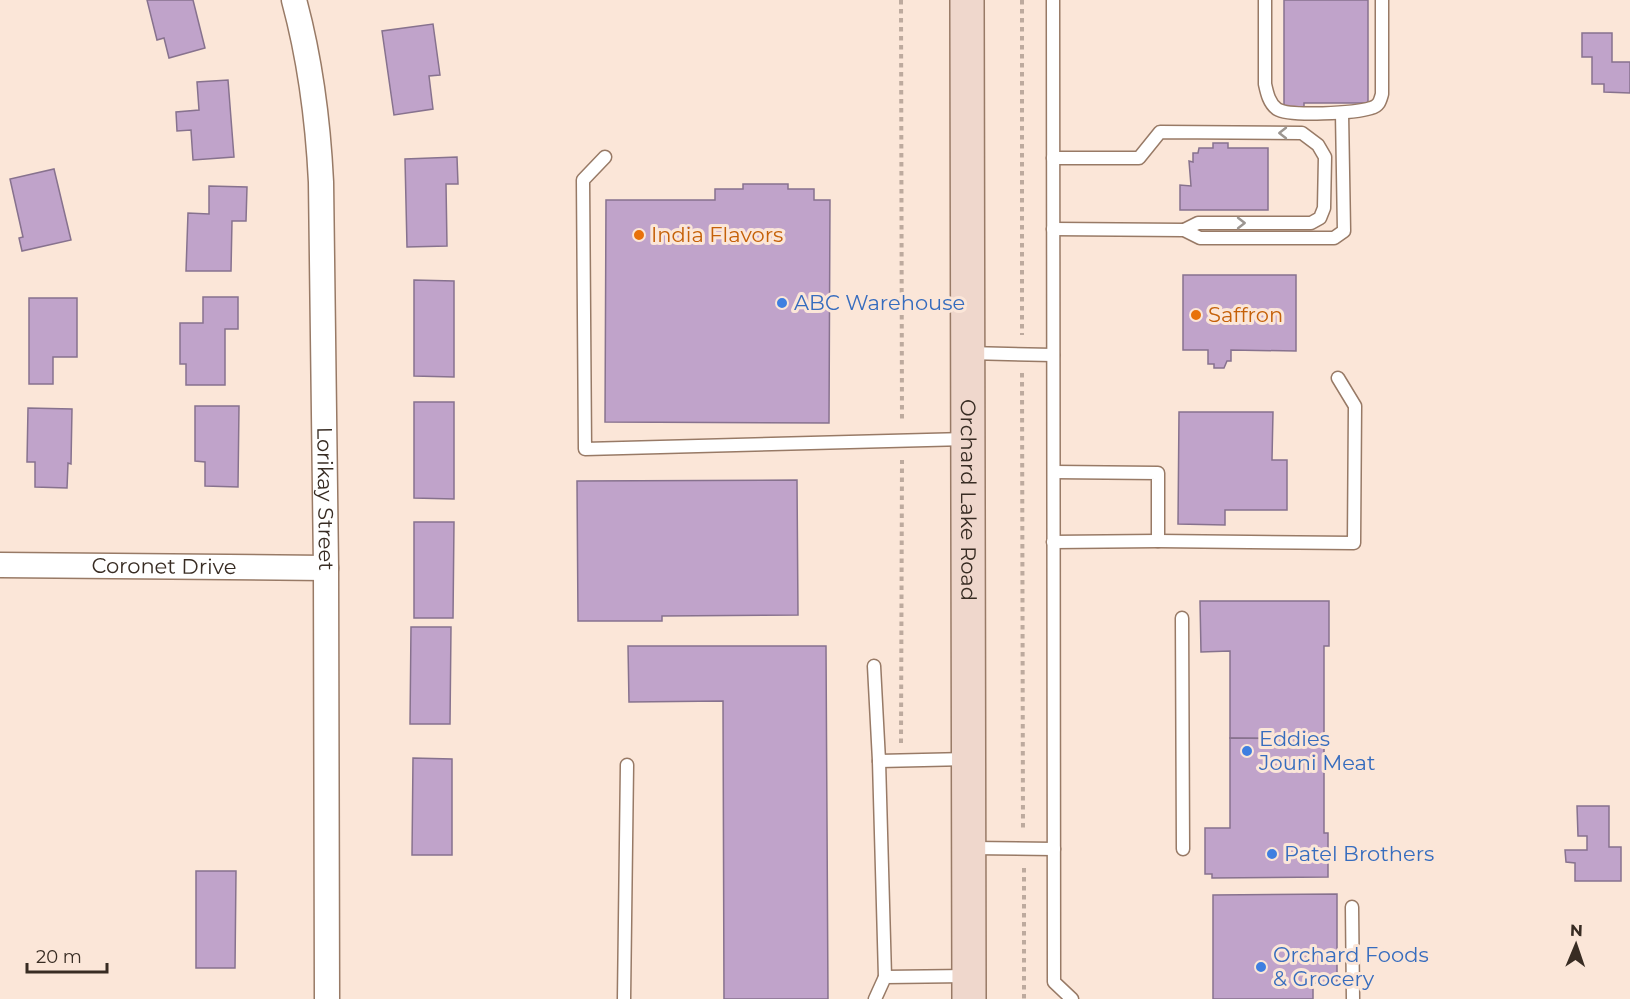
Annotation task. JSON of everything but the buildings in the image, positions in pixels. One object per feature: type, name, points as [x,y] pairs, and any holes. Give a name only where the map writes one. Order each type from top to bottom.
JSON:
[{"type":"main road","name":"Orchard Lake Road","points":[[967,0],[969,987]]},
{"type":"street","name":"Lorikay Street","points":[[294,0],[307,59],[318,129],[321,182],[326,568],[327,999]]},
{"type":"street","name":"Coronet Drive","points":[[0,565],[326,568]]},
{"type":"lane","points":[[1053,0],[1054,982],[1072,999]]},
{"type":"lane","points":[[1265,0],[1265,84],[1272,104],[1280,111],[1297,113],[1342,113],[1373,108],[1379,104],[1382,94],[1382,0]]},
{"type":"lane","points":[[1184,230],[1200,238],[1334,238],[1344,231],[1342,113]]},
{"type":"lane","points":[[1053,158],[1139,158],[1160,132],[1302,133],[1318,145],[1325,157],[1324,208],[1320,218],[1311,223],[1198,223],[1184,230],[1053,230]]},
{"type":"lane","points":[[605,157],[583,180],[585,449],[968,439]]},
{"type":"lane","points":[[967,353],[1053,355]]},
{"type":"lane","points":[[1053,542],[1354,543],[1355,406],[1338,378]]},
{"type":"lane","points":[[1054,472],[1158,473],[1158,541]]},
{"type":"lane","points":[[1182,618],[1183,849]]},
{"type":"lane","points":[[874,666],[885,977],[876,999]]},
{"type":"lane","points":[[879,761],[968,759]]},
{"type":"lane","points":[[624,999],[627,765]]},
{"type":"lane","points":[[969,848],[1054,849]]},
{"type":"lane","points":[[1352,907],[1353,999]]},
{"type":"lane","points":[[885,977],[969,987]]},
{"type":"path","points":[[901,0],[901,760]]},
{"type":"path","points":[[1022,0],[1024,999]]},
{"type":"place","name":"India Flavors","points":[[639,235]]},
{"type":"place","name":"ABC Warehouse","points":[[782,303]]},
{"type":"place","name":"Saffron","points":[[1196,315]]},
{"type":"place","name":"Eddies Jouni Meat","points":[[1247,751]]},
{"type":"place","name":"Patel Brothers","points":[[1272,854]]},
{"type":"place","name":"Orchard Foods & Grocery","points":[[1261,967]]}]
